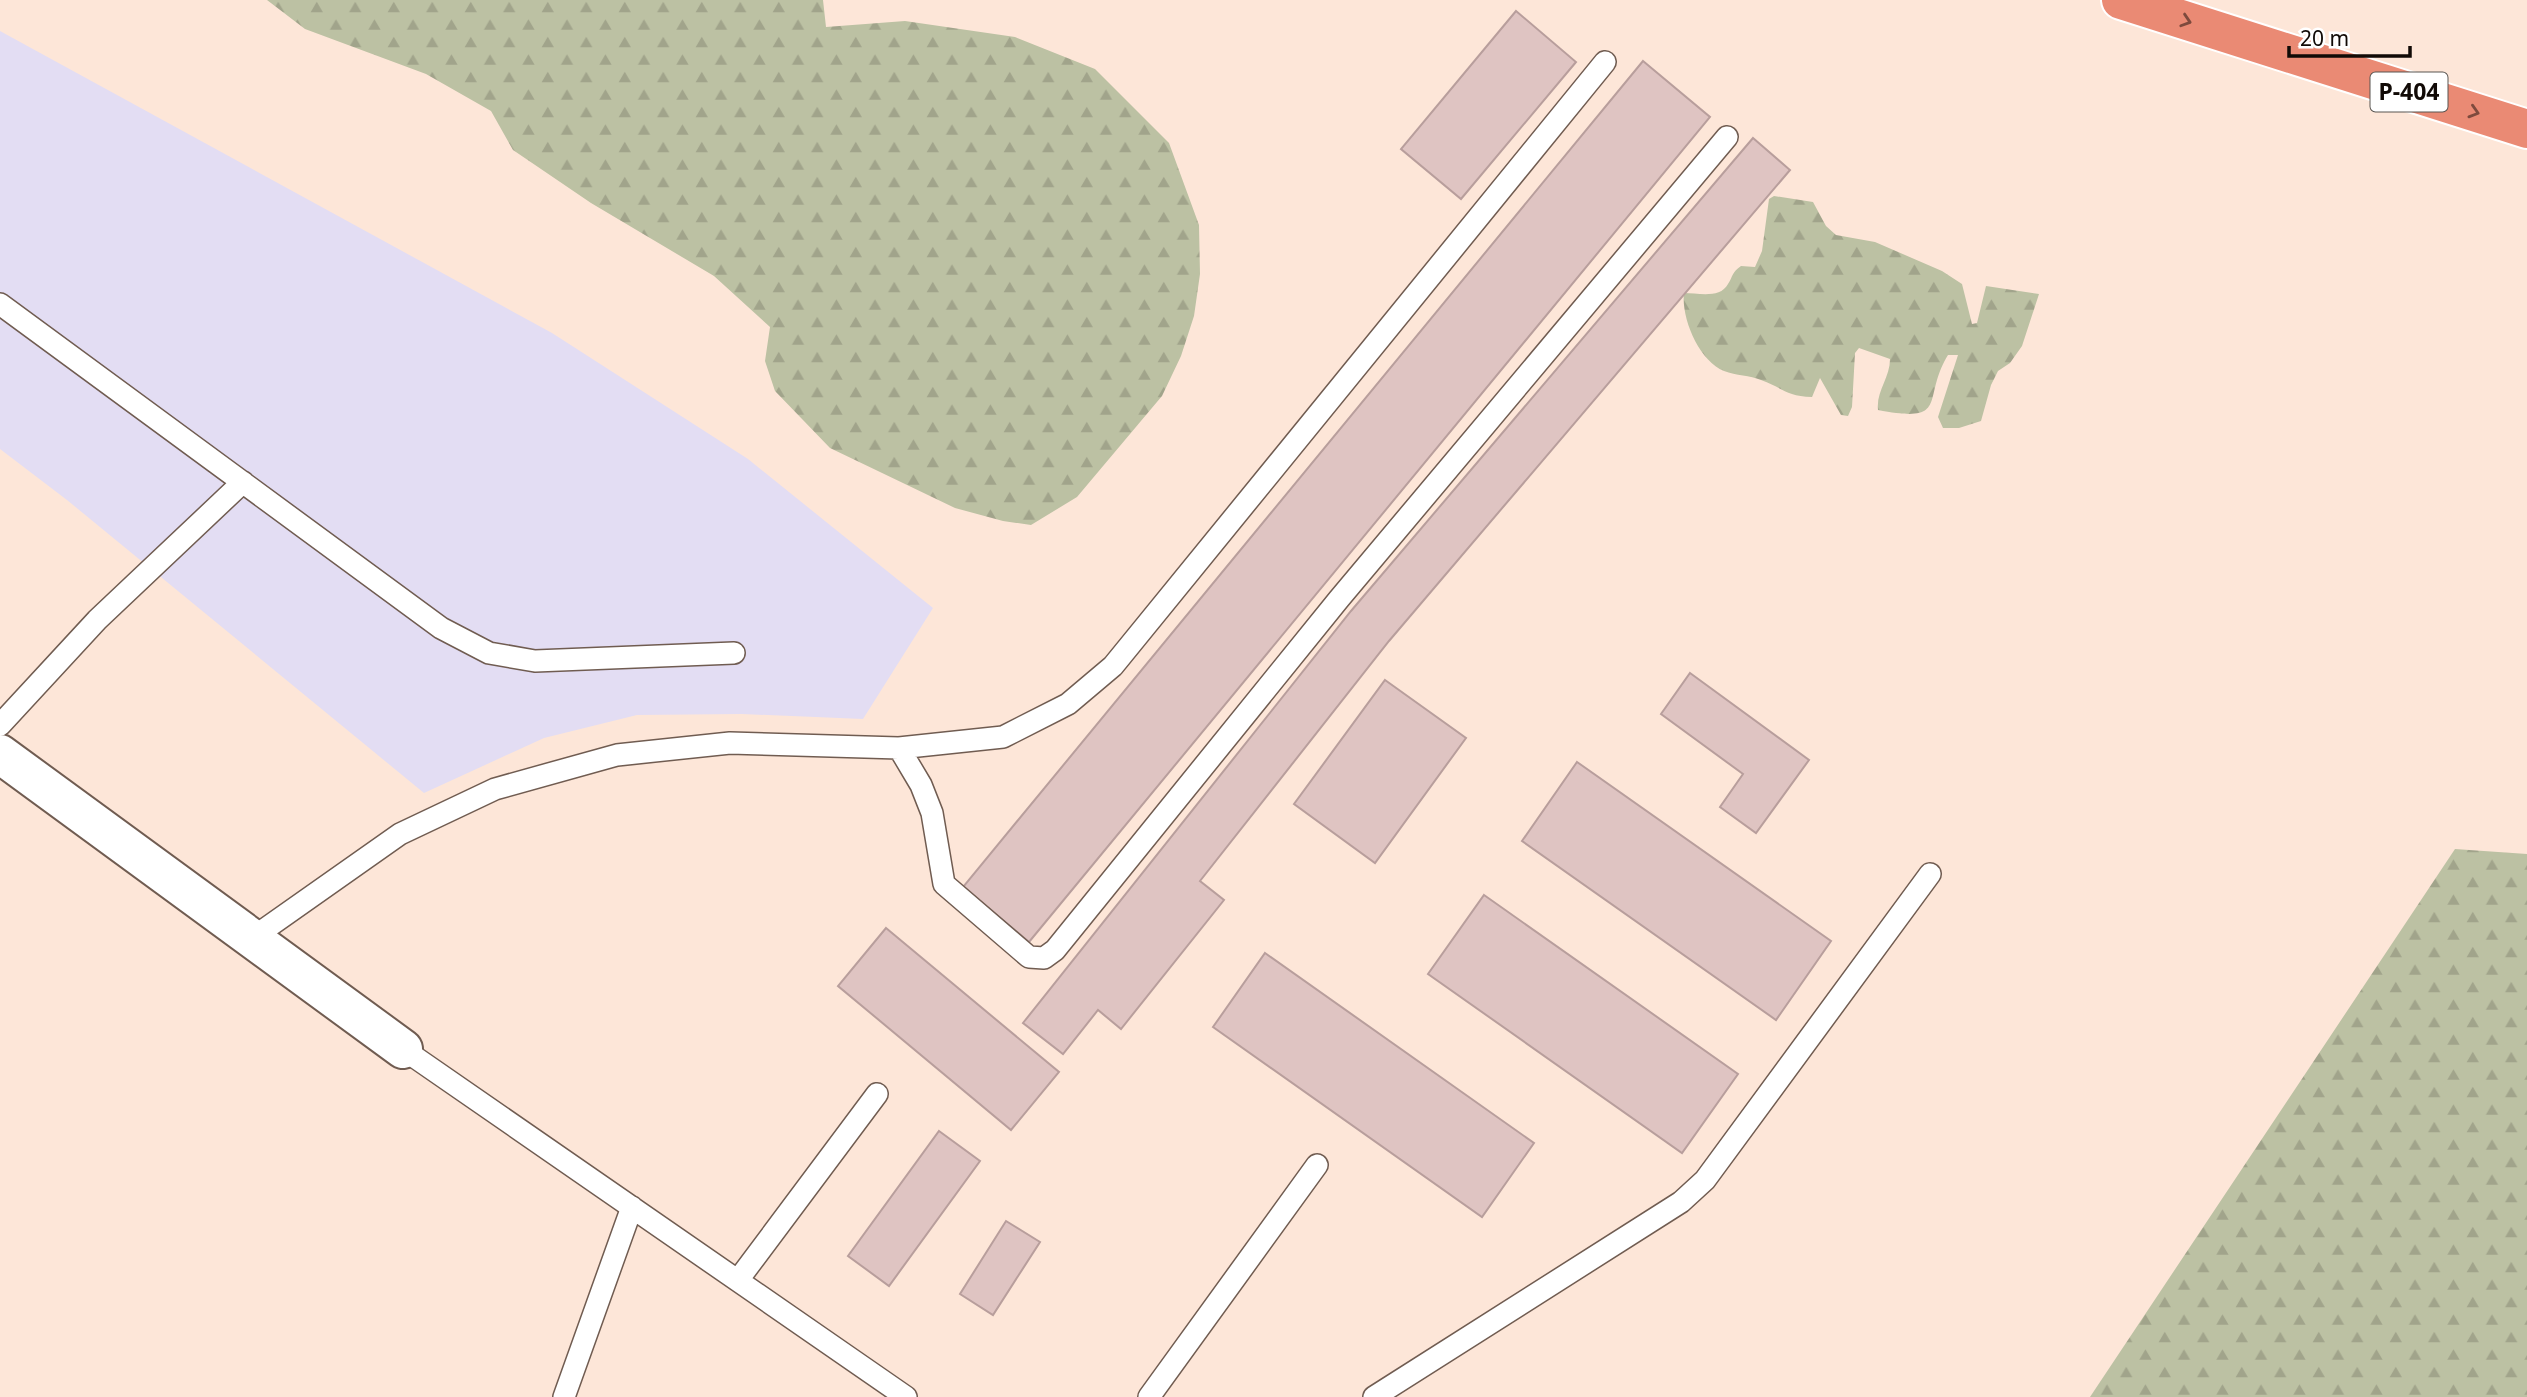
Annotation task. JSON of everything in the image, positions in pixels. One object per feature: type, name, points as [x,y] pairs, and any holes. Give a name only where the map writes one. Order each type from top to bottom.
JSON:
[{"type":"highway","name":"Р-404","points":[[2121,0],[2527,129]]},
{"type":"street","points":[[0,754],[403,1049]]},
{"type":"lane","points":[[251,939],[400,834],[495,789],[617,755],[730,743],[899,748],[1003,737],[1068,704],[1113,666],[1605,62]]},
{"type":"lane","points":[[899,748],[921,785],[932,813],[944,884],[1029,957],[1044,958],[1055,950],[1339,599],[1727,137]]},
{"type":"lane","points":[[0,304],[441,628],[489,653],[535,661],[734,653]]},
{"type":"lane","points":[[0,725],[97,620],[243,482]]},
{"type":"lane","points":[[1374,1397],[1681,1202],[1705,1180],[1930,874]]},
{"type":"lane","points":[[403,1049],[906,1397]]},
{"type":"lane","points":[[738,1280],[877,1094]]},
{"type":"lane","points":[[1149,1397],[1317,1165]]},
{"type":"lane","points":[[564,1397],[632,1207]]},
{"type":"shaded area","points":[[0,31],[552,333],[748,459],[933,608],[863,719],[742,714],[637,715],[544,738],[424,793],[67,500],[0,449]]},
{"type":"green space","points":[[267,0],[823,0],[826,27],[905,21],[1015,37],[1095,69],[1169,143],[1199,225],[1200,274],[1194,316],[1181,356],[1162,396],[1077,497],[1031,525],[1003,521],[955,508],[830,448],[775,391],[765,361],[770,327],[714,276],[591,203],[513,150],[491,111],[426,74],[305,29]]},
{"type":"green space","points":[[1774,196],[1813,202],[1826,226],[1836,235],[1875,242],[1942,271],[1962,284],[1972,324],[1977,323],[1986,286],[2039,294],[2022,346],[2010,363],[1998,371],[1991,385],[1981,421],[1959,428],[1943,428],[1938,417],[1958,355],[1948,355],[1930,404],[1925,410],[1916,414],[1901,413],[1878,410],[1890,359],[1859,348],[1855,353],[1852,407],[1848,416],[1841,415],[1820,378],[1812,397],[1803,396],[1757,378],[1724,371],[1707,358],[1689,326],[1685,314],[1684,293],[1720,292],[1741,266],[1755,267],[1762,251],[1769,199]]},
{"type":"green space","points":[[2455,849],[2527,854],[2527,1397],[2090,1397]]},
{"type":"building","points":[[1516,11],[1576,62],[1461,199],[1401,149]]},
{"type":"building","points":[[1643,61],[1710,117],[1029,942],[963,887]]},
{"type":"building","points":[[1753,138],[1790,170],[1389,641],[1200,881],[1224,900],[1121,1029],[1098,1010],[1063,1054],[1023,1023],[1351,611]]},
{"type":"building","points":[[1690,673],[1809,760],[1756,833],[1720,807],[1743,774],[1661,714]]},
{"type":"building","points":[[1385,680],[1466,738],[1375,863],[1294,804]]},
{"type":"building","points":[[1577,762],[1831,941],[1776,1020],[1522,841]]},
{"type":"building","points":[[1484,895],[1738,1074],[1682,1153],[1428,974]]},
{"type":"building","points":[[886,928],[1059,1072],[1011,1130],[838,986]]},
{"type":"building","points":[[1265,953],[1534,1143],[1482,1217],[1213,1027]]},
{"type":"building","points":[[939,1131],[980,1161],[889,1286],[848,1256]]},
{"type":"building","points":[[1006,1221],[1040,1242],[993,1315],[960,1294]]}]
